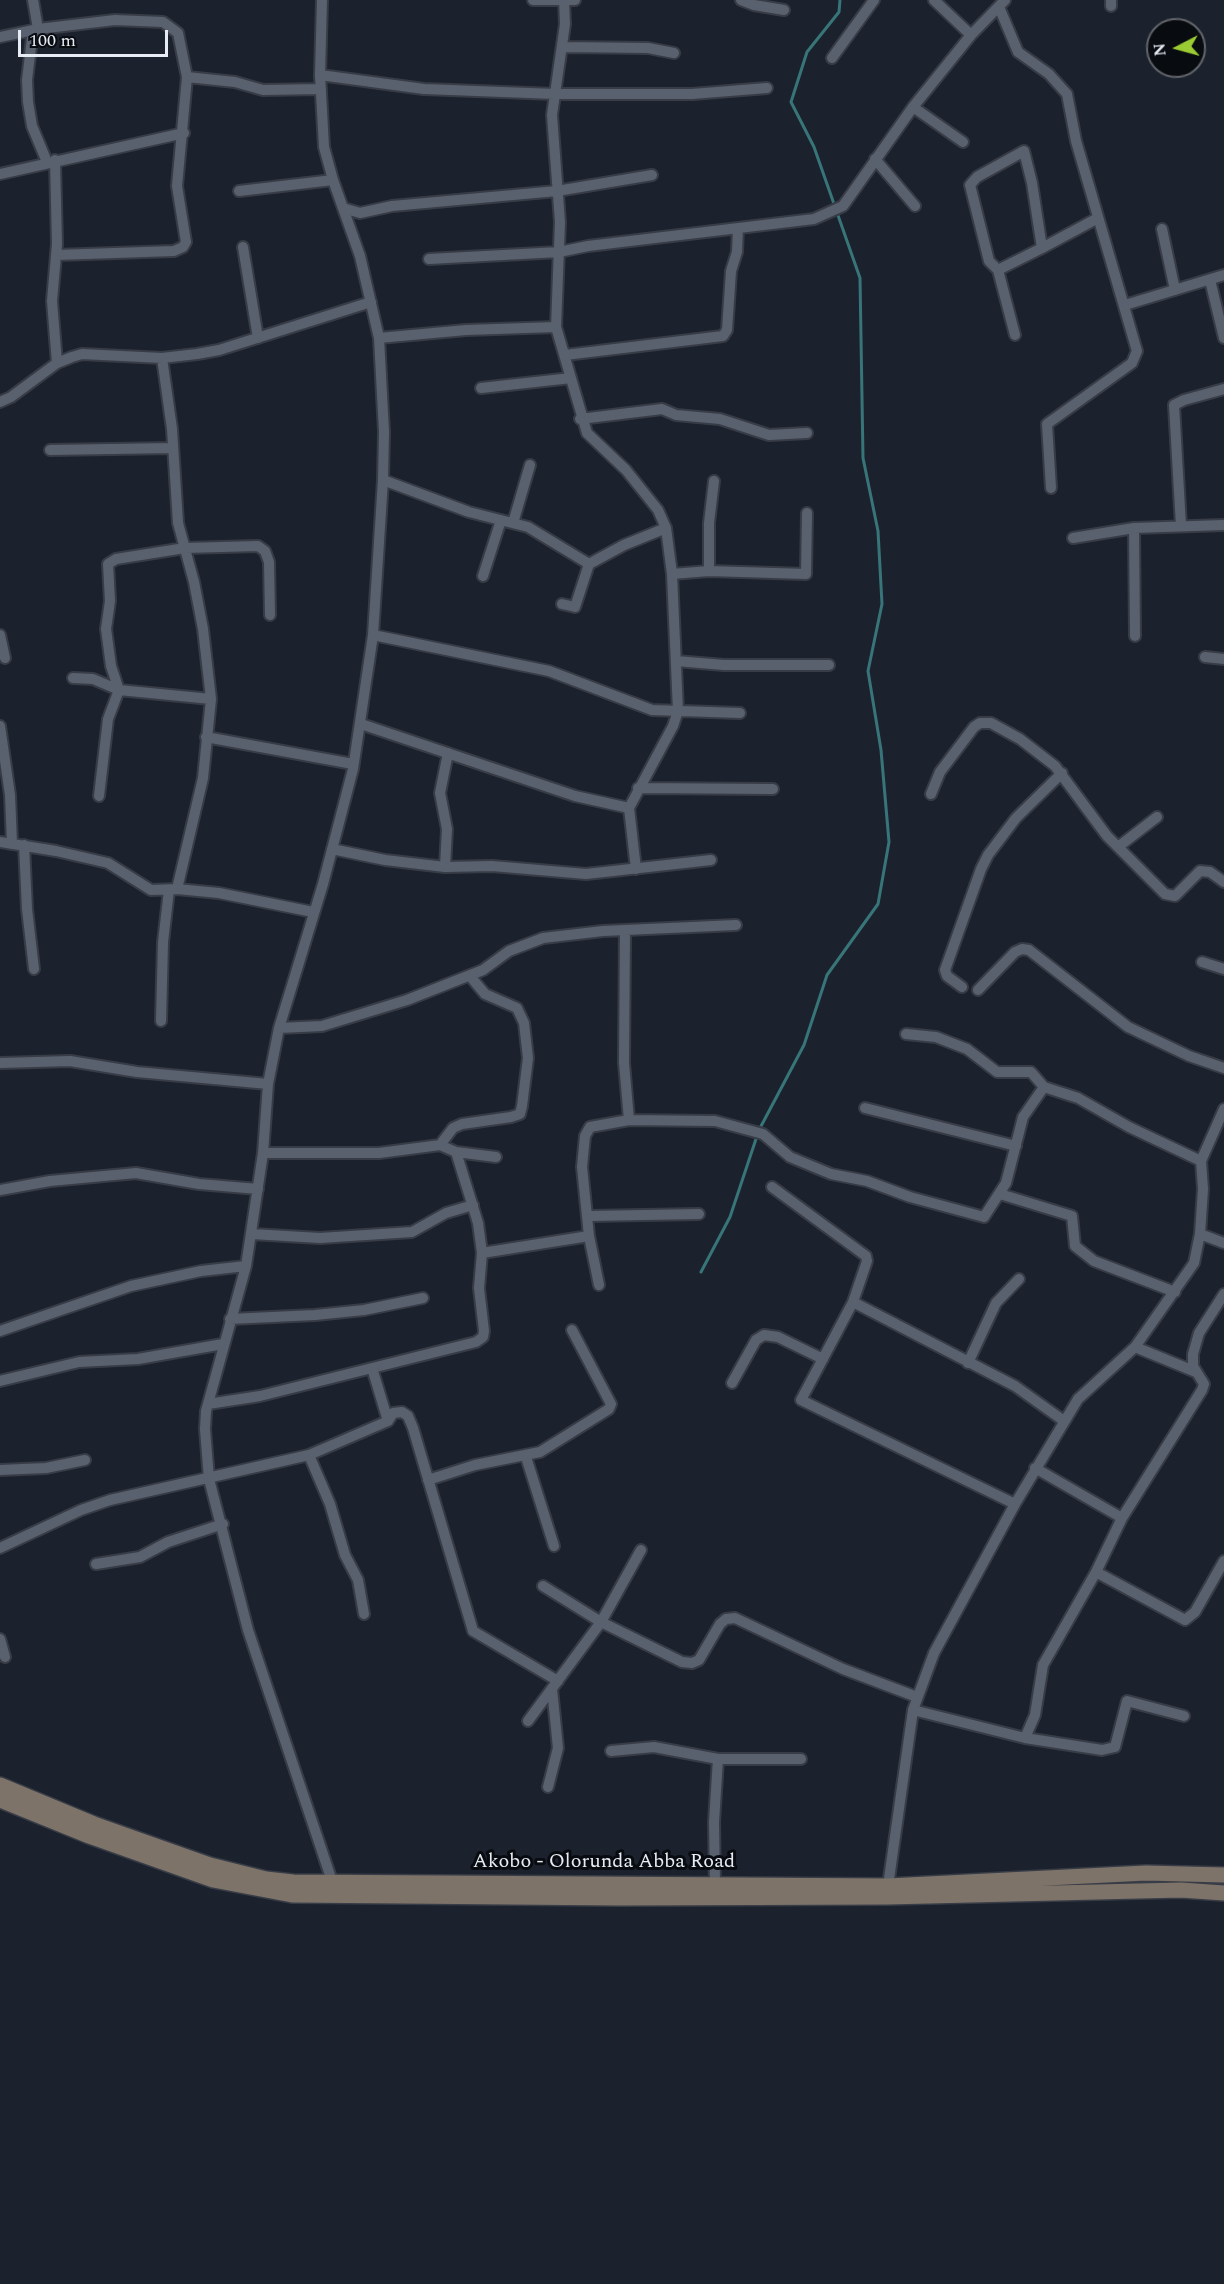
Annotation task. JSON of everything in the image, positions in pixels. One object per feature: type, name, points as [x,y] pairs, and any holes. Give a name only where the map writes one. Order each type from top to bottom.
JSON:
[{"type":"main road","name":"Akobo - Olorunda Abba Road","points":[[0,1785],[21,1802],[213,1880],[292,1895],[620,1898],[1181,1890],[1224,1893]]},
{"type":"main road","name":"Akobo - Olorunda Abba Road","points":[[0,1800],[21,1802],[221,1868],[266,1880],[888,1886],[1120,1875],[1224,1875]]},
{"type":"main road","points":[[1120,1875],[1120,1892]]},
{"type":"street","points":[[33,0],[35,29],[27,80],[28,102],[32,126],[51,161],[56,255],[52,302],[57,363]]},
{"type":"street","points":[[322,0],[320,75],[324,147],[333,180],[360,256],[379,338],[384,432],[373,635],[354,764],[332,849],[279,1028],[268,1084],[263,1153],[252,1234],[246,1266],[208,1404],[205,1429],[210,1479],[248,1630],[332,1881]]},
{"type":"street","points":[[533,0],[568,0],[552,115],[560,209],[556,327],[580,419],[587,434],[626,470],[658,510],[666,528],[672,574],[678,711],[673,726],[629,808],[636,869]]},
{"type":"street","points":[[741,0],[754,5],[784,10]]},
{"type":"street","points":[[832,58],[874,0]]},
{"type":"street","points":[[934,0],[971,35]]},
{"type":"street","points":[[429,259],[559,252],[588,246],[814,219],[843,206],[913,107],[971,35],[1002,4],[1018,52],[1048,74],[1067,94],[1076,141],[1125,305],[1136,358],[1047,424],[1051,489]]},
{"type":"street","points":[[0,37],[35,29],[115,20],[163,22],[178,33],[188,77],[177,186],[186,235],[183,247],[174,251],[56,255]]},
{"type":"street","points":[[562,47],[648,48],[674,53]]},
{"type":"street","points":[[320,75],[424,89],[555,94],[692,94],[767,88]]},
{"type":"street","points":[[188,77],[235,82],[263,90],[321,89]]},
{"type":"street","points":[[913,107],[963,142]]},
{"type":"street","points":[[0,174],[183,133]]},
{"type":"street","points":[[1015,335],[998,270],[989,261],[970,185],[977,177],[1024,151],[1032,183],[1042,248]]},
{"type":"street","points":[[875,159],[915,206]]},
{"type":"street","points":[[343,208],[360,213],[392,206],[557,191],[652,175]]},
{"type":"street","points":[[239,191],[333,180]]},
{"type":"street","points":[[998,270],[1098,218]]},
{"type":"street","points":[[565,355],[723,336],[726,330],[731,271],[737,252],[738,228]]},
{"type":"street","points":[[1162,229],[1175,290]]},
{"type":"street","points":[[243,247],[258,338]]},
{"type":"street","points":[[1125,305],[1224,275]]},
{"type":"street","points":[[1210,280],[1224,338]]},
{"type":"street","points":[[0,402],[11,397],[57,363],[82,354],[162,358],[219,350],[371,302]]},
{"type":"street","points":[[379,338],[466,330],[556,327]]},
{"type":"street","points":[[161,1021],[163,942],[173,889],[203,778],[211,699],[203,629],[185,548],[177,523],[173,448],[162,358]]},
{"type":"street","points":[[482,388],[571,378]]},
{"type":"street","points":[[1181,526],[1174,405],[1224,389]]},
{"type":"street","points":[[580,419],[662,409],[676,414],[720,419],[768,435],[807,433]]},
{"type":"street","points":[[50,450],[173,448]]},
{"type":"street","points":[[513,524],[530,465]]},
{"type":"street","points":[[383,480],[469,512],[539,532],[561,549],[589,564]]},
{"type":"street","points":[[709,571],[709,523],[714,481]]},
{"type":"street","points":[[672,574],[709,571],[806,574],[807,513]]},
{"type":"street","points":[[483,576],[501,520]]},
{"type":"street","points":[[1073,538],[1134,528],[1224,525]]},
{"type":"street","points":[[562,604],[575,607],[589,564],[624,545],[666,528]]},
{"type":"street","points":[[1134,528],[1135,636]]},
{"type":"street","points":[[99,796],[108,719],[119,690],[111,666],[106,628],[110,601],[108,564],[116,559],[185,548],[258,546],[265,551],[269,562],[270,615]]},
{"type":"street","points":[[0,635],[5,658]]},
{"type":"street","points":[[373,635],[549,671],[652,710],[740,714]]},
{"type":"street","points":[[1205,657],[1224,659]]},
{"type":"street","points":[[676,661],[724,665],[829,665]]},
{"type":"street","points":[[72,678],[93,679],[119,690],[211,699]]},
{"type":"street","points":[[931,794],[947,763],[974,727],[985,722],[1020,739],[1062,773],[1085,808],[1118,847],[1169,896],[1175,896],[1200,871],[1210,872],[1224,882]]},
{"type":"street","points":[[361,724],[575,796],[629,808]]},
{"type":"street","points":[[0,726],[10,795],[6,843],[108,863],[151,890],[173,889],[219,893],[313,912]]},
{"type":"street","points":[[206,737],[354,764]]},
{"type":"street","points":[[445,867],[447,829],[440,793],[448,753]]},
{"type":"street","points":[[962,987],[947,976],[945,970],[981,869],[1016,818],[1062,773]]},
{"type":"street","points":[[638,788],[773,789]]},
{"type":"street","points":[[1118,847],[1157,818]]},
{"type":"street","points":[[24,845],[27,909],[34,969]]},
{"type":"street","points":[[332,849],[386,861],[445,867],[492,866],[586,874],[711,860]]},
{"type":"street","points":[[279,1028],[322,1026],[343,1021],[470,975],[528,942],[568,934],[736,925]]},
{"type":"street","points":[[625,930],[623,1052],[629,1120]]},
{"type":"street","points":[[978,990],[1015,952],[1022,949],[1029,950],[1128,1027],[1189,1056],[1224,1068]]},
{"type":"street","points":[[1203,962],[1224,969]]},
{"type":"street","points":[[440,1145],[453,1128],[462,1124],[511,1117],[520,1114],[522,1106],[528,1058],[524,1023],[517,1008],[485,994],[470,975]]},
{"type":"street","points":[[906,1034],[936,1037],[968,1049],[997,1072],[1031,1072],[1044,1087],[1077,1098],[1201,1161]]},
{"type":"street","points":[[0,1062],[70,1061],[137,1072],[268,1084]]},
{"type":"street","points":[[599,1285],[589,1236],[589,1216],[582,1167],[585,1136],[590,1127],[629,1120],[715,1121],[753,1131],[772,1139],[790,1157],[831,1174],[867,1181],[980,1218],[987,1215],[1000,1194],[1010,1172],[1023,1117],[1044,1087]]},
{"type":"street","points":[[865,1108],[1016,1146]]},
{"type":"street","points":[[888,1886],[913,1710],[934,1653],[1035,1468],[1064,1421],[1088,1388],[1135,1347],[1194,1263],[1200,1234],[1203,1189],[1201,1161],[1224,1109]]},
{"type":"street","points":[[263,1153],[380,1152],[440,1145],[456,1152],[496,1157]]},
{"type":"street","points":[[208,1404],[260,1396],[467,1345],[483,1337],[479,1288],[482,1253],[473,1205],[456,1152]]},
{"type":"street","points":[[0,1190],[50,1181],[136,1173],[199,1184],[258,1189]]},
{"type":"street","points":[[772,1187],[863,1251],[867,1261],[853,1302],[801,1400],[1015,1504]]},
{"type":"street","points":[[1000,1194],[1072,1216],[1075,1246],[1094,1261],[1175,1292]]},
{"type":"street","points":[[252,1234],[320,1238],[412,1232],[446,1213],[473,1205]]},
{"type":"street","points":[[589,1216],[699,1214]]},
{"type":"street","points":[[1200,1234],[1224,1243]]},
{"type":"street","points":[[482,1253],[589,1236]]},
{"type":"street","points":[[0,1331],[131,1286],[201,1271],[246,1266]]},
{"type":"street","points":[[968,1363],[996,1303],[1019,1279]]},
{"type":"street","points":[[1024,1738],[1035,1715],[1043,1665],[1096,1572],[1122,1518],[1202,1390],[1204,1384],[1193,1366],[1192,1354],[1200,1333],[1224,1294]]},
{"type":"street","points":[[230,1319],[324,1314],[423,1298]]},
{"type":"street","points":[[853,1302],[1015,1386],[1064,1421]]},
{"type":"street","points":[[428,1480],[475,1465],[526,1457],[540,1452],[609,1409],[611,1404],[572,1330]]},
{"type":"street","points":[[732,1383],[756,1340],[764,1335],[778,1336],[823,1359]]},
{"type":"street","points":[[0,1381],[79,1362],[138,1359],[223,1344]]},
{"type":"street","points":[[1135,1347],[1196,1372]]},
{"type":"street","points":[[372,1368],[388,1421]]},
{"type":"street","points":[[0,1548],[81,1510],[110,1500],[309,1455],[388,1421],[393,1413],[402,1412],[408,1416],[473,1631],[555,1685]]},
{"type":"street","points":[[309,1455],[330,1504],[345,1555],[358,1580],[364,1614]]},
{"type":"street","points":[[526,1457],[554,1546]]},
{"type":"street","points":[[0,1470],[46,1468],[85,1460]]},
{"type":"street","points":[[1035,1468],[1122,1518]]},
{"type":"street","points":[[96,1564],[140,1557],[168,1542],[223,1524]]},
{"type":"street","points":[[528,1721],[601,1622],[641,1550]]},
{"type":"street","points":[[1096,1572],[1185,1620],[1195,1612],[1224,1561]]},
{"type":"street","points":[[543,1586],[601,1622],[682,1662],[692,1663],[699,1660],[720,1624],[726,1619],[735,1618],[843,1669],[917,1697]]},
{"type":"street","points":[[0,1639],[5,1657]]},
{"type":"street","points":[[548,1788],[558,1748],[555,1685]]},
{"type":"street","points":[[913,1710],[1024,1738],[1110,1750],[1115,1747],[1127,1701],[1184,1716]]},
{"type":"street","points":[[611,1750],[667,1747],[718,1759],[801,1760]]},
{"type":"street","points":[[715,1884],[714,1822],[718,1759]]},
{"type":"waterway","points":[[759,1130],[804,1045],[827,975],[878,904],[889,842],[881,750],[868,671],[882,604],[878,531],[863,458],[860,278],[814,147],[791,102],[807,52],[839,12],[840,0]]},
{"type":"waterway","points":[[701,1272],[730,1217],[757,1136]]}]
